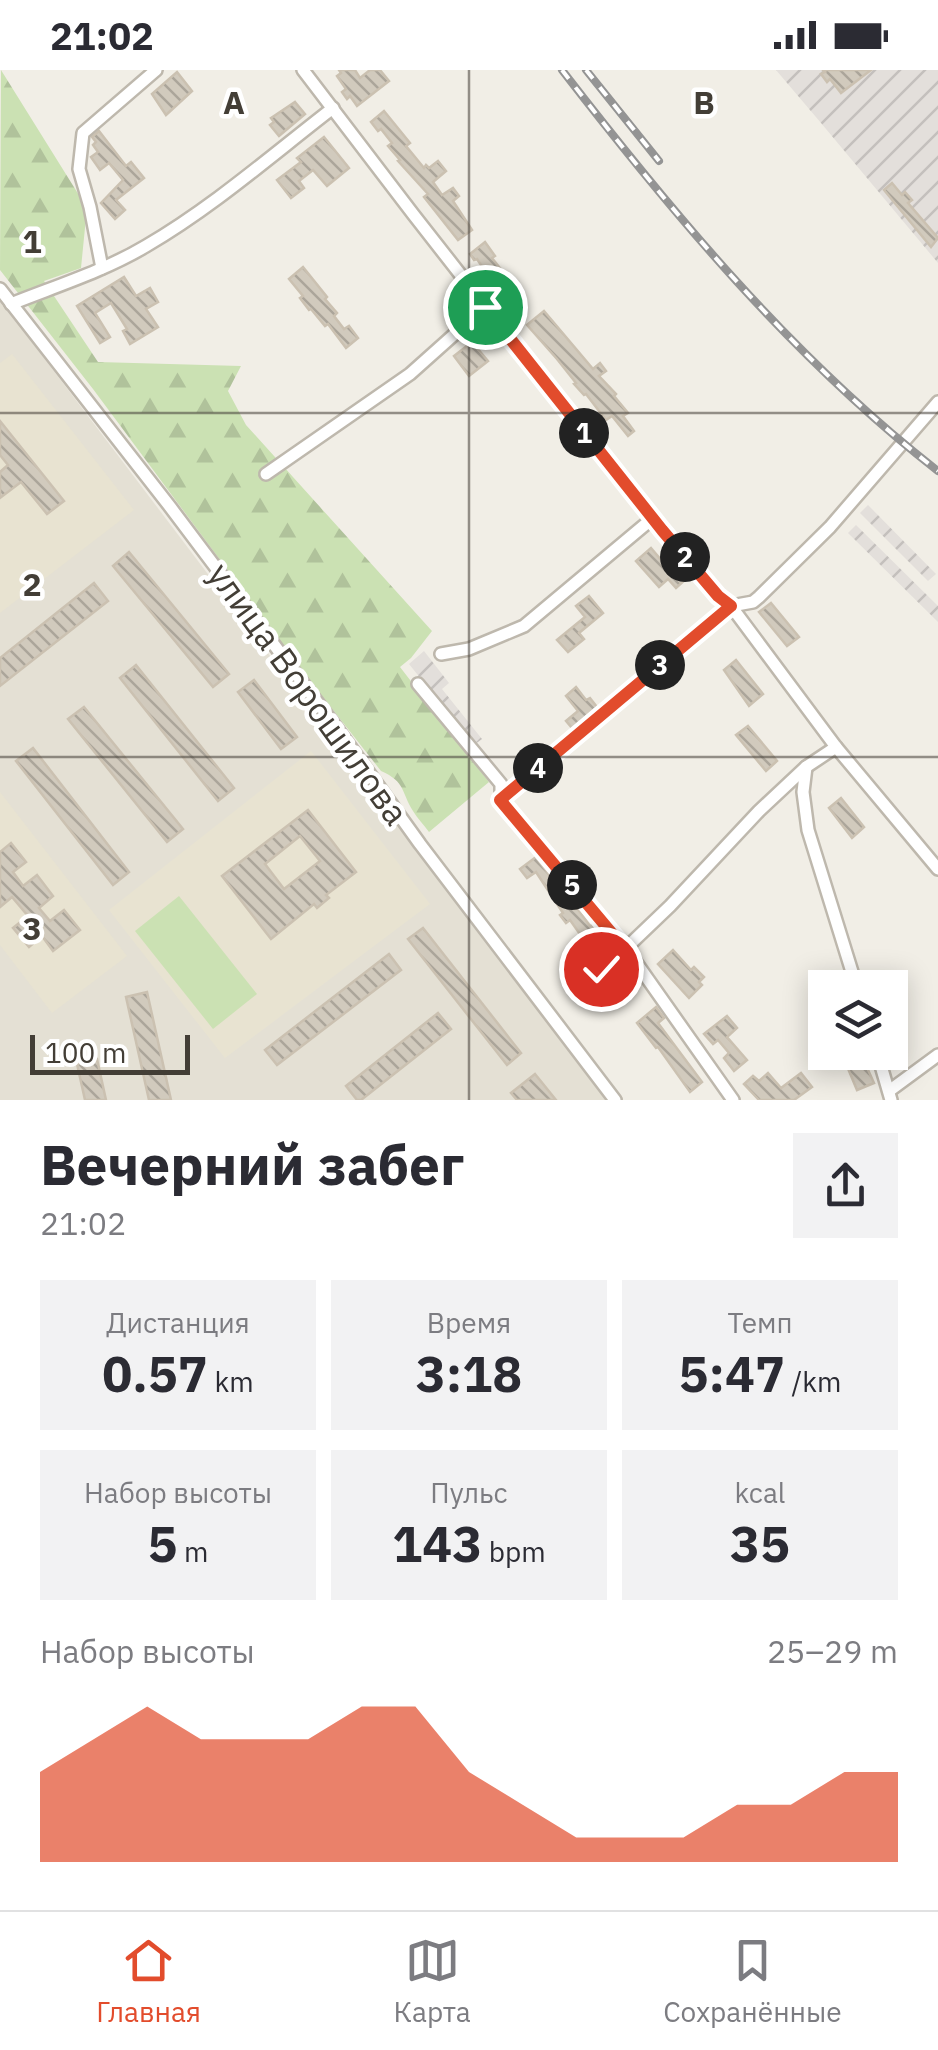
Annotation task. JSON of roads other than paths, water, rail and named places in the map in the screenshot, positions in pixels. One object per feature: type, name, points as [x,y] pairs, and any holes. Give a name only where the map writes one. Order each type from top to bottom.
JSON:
[{"type":"street","points":[[102,268],[79,170],[84,134],[156,70]]},
{"type":"street","points":[[304,70],[485,307],[653,518],[718,596],[731,606],[836,748],[938,869]]},
{"type":"street","points":[[11,304],[145,247],[333,108]]},
{"type":"street","name":"улица Ворошилова","points":[[0,289],[182,524],[615,1100]]},
{"type":"street","points":[[266,474],[410,374],[485,307]]},
{"type":"street","points":[[500,800],[731,606],[754,602],[830,527],[938,402]]},
{"type":"street","points":[[441,654],[469,649],[524,626],[653,518]]},
{"type":"street","points":[[418,684],[501,784],[500,800],[625,949],[733,1100]]},
{"type":"street","points":[[601,969],[806,767],[836,748]]},
{"type":"street","points":[[806,767],[803,792],[808,830],[852,970]]},
{"type":"street","points":[[882,1070],[890,1095],[938,1055]]},
{"type":"railway","points":[[562,70],[692,231],[785,333],[938,471]]},
{"type":"railway","points":[[586,70],[659,161]]}]
